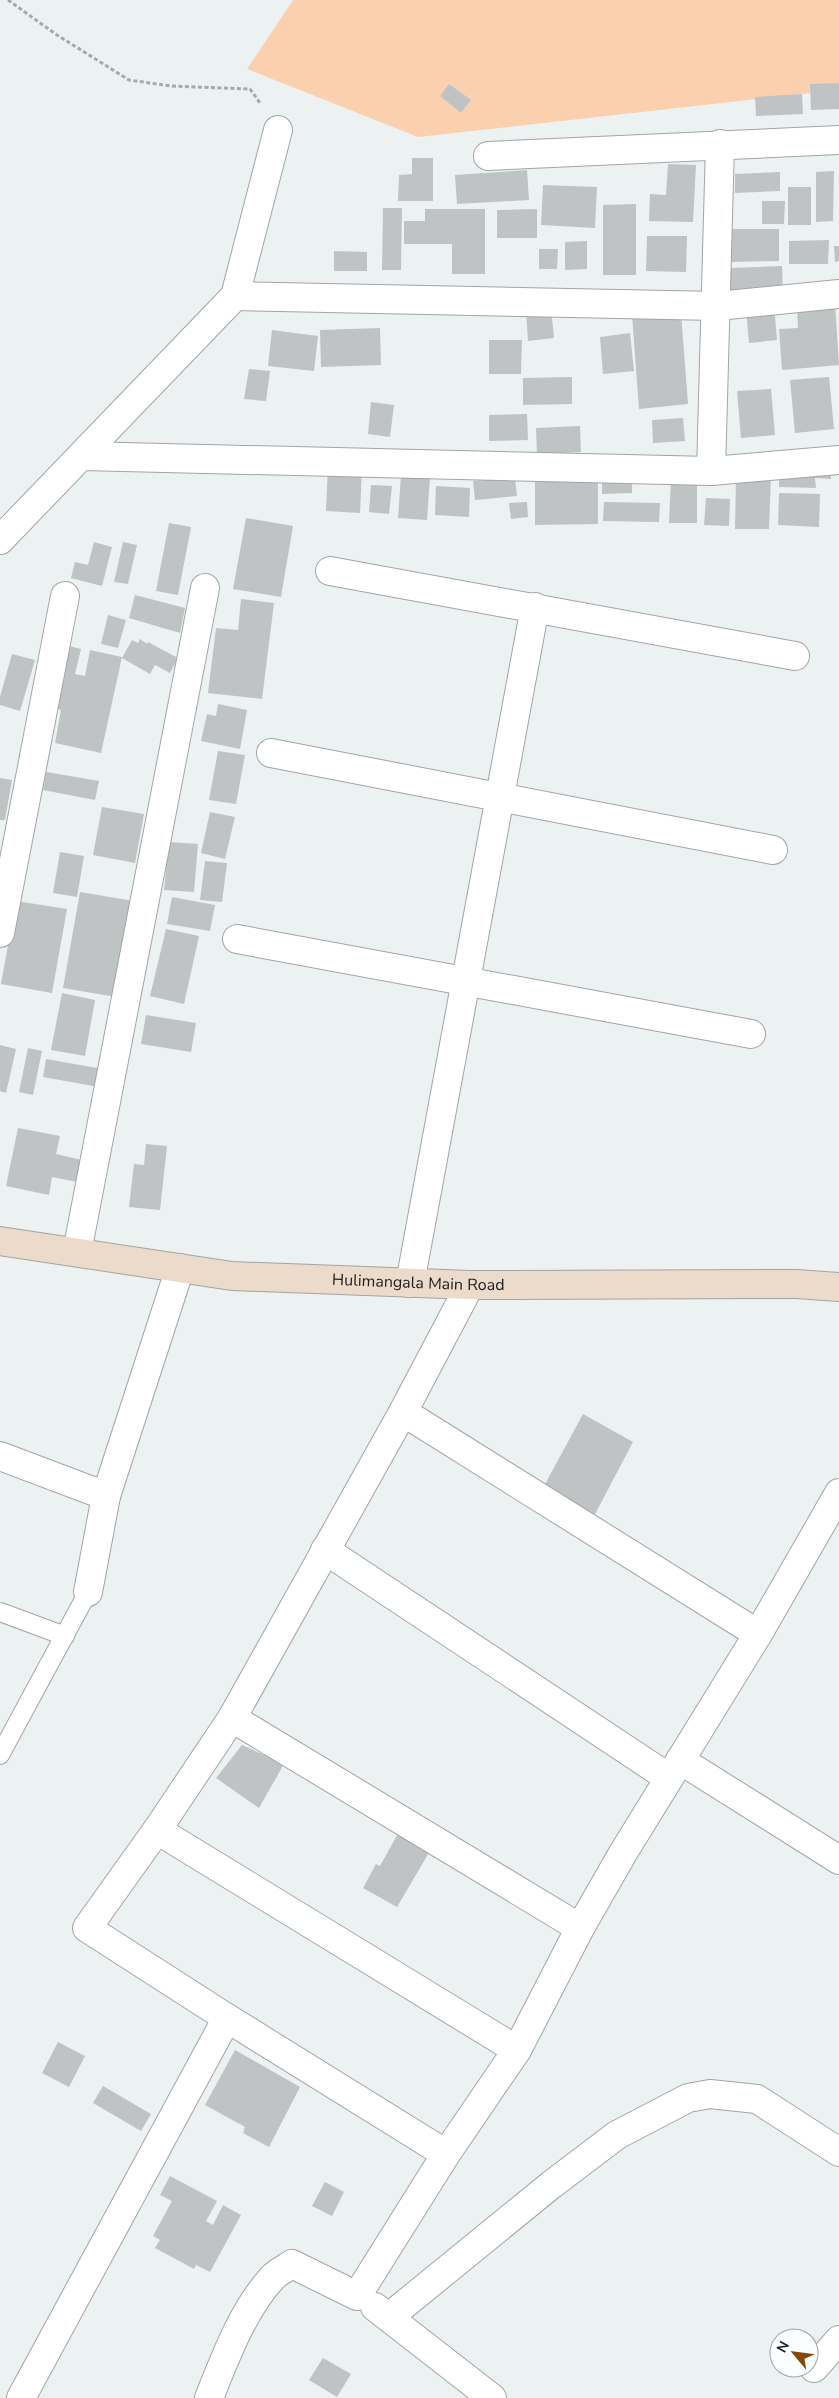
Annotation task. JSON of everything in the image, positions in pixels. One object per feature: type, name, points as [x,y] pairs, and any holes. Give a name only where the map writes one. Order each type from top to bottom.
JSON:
[{"type":"street","points":[[0,540],[235,296],[278,130]]},
{"type":"street","points":[[488,156],[839,140]]},
{"type":"street","points":[[711,471],[720,144]]},
{"type":"street","points":[[235,296],[717,306],[839,294]]},
{"type":"street","points":[[82,456],[711,471],[839,460]]},
{"type":"street","points":[[330,570],[795,656]]},
{"type":"street","points":[[77,1252],[205,588]]},
{"type":"street","points":[[0,933],[65,596]]},
{"type":"street","points":[[410,1283],[535,607]]},
{"type":"street","points":[[271,753],[773,850]]},
{"type":"street","points":[[237,939],[465,983],[751,1034]]},
{"type":"street","name":"Hulimangala Main Road","points":[[0,1241],[232,1276],[470,1285],[797,1284],[839,1287]]},
{"type":"street","points":[[88,1592],[106,1496],[180,1268]]},
{"type":"street","points":[[446,2154],[227,2018],[87,1928],[157,1830],[232,1718],[403,1412],[470,1285]]},
{"type":"street","points":[[403,1412],[758,1634]]},
{"type":"street","points":[[0,1456],[106,1496]]},
{"type":"street","points":[[357,2296],[446,2154],[517,2050],[580,1928],[674,1769],[758,1634],[839,1493]]},
{"type":"street","points":[[325,1550],[674,1769],[839,1860]]},
{"type":"street","points":[[232,1718],[580,1928]]},
{"type":"street","points":[[157,1830],[517,2050]]},
{"type":"street","points":[[21,2398],[227,2018]]},
{"type":"street","points":[[389,2316],[551,2185],[617,2135],[688,2098],[710,2094],[757,2099],[839,2152]]},
{"type":"street","points":[[210,2398],[240,2328],[256,2298],[274,2276],[292,2264],[357,2296],[389,2316],[437,2357],[492,2398]]},
{"type":"street","points":[[819,2362],[839,2340]]},
{"type":"lane","points":[[0,1755],[88,1592]]},
{"type":"lane","points":[[0,1612],[65,1636]]},
{"type":"path","points":[[8,0],[57,35],[129,80],[171,86],[250,89],[278,130]]},
{"type":"shaded area","points":[[293,0],[839,0],[839,90],[418,137],[247,69]]},
{"type":"building","points":[[839,83],[839,109],[811,110],[810,84]]},
{"type":"building","points":[[449,84],[471,100],[461,113],[440,96]]},
{"type":"building","points":[[802,94],[803,114],[756,116],[755,97]]},
{"type":"building","points":[[412,158],[433,158],[433,201],[398,201],[399,175],[412,174]]},
{"type":"building","points":[[668,164],[696,165],[693,222],[649,221],[650,194],[666,195]]},
{"type":"building","points":[[527,170],[529,200],[457,204],[455,175]]},
{"type":"building","points":[[834,171],[833,221],[816,222],[816,172]]},
{"type":"building","points":[[780,172],[780,191],[735,193],[735,174]]},
{"type":"building","points":[[543,185],[597,187],[595,228],[541,225]]},
{"type":"building","points":[[788,187],[811,187],[811,225],[788,225]]},
{"type":"building","points":[[762,201],[785,201],[784,224],[762,224]]},
{"type":"building","points":[[636,204],[636,275],[603,275],[603,205]]},
{"type":"building","points":[[383,208],[402,208],[401,270],[382,270]]},
{"type":"building","points":[[425,209],[485,209],[485,274],[452,274],[452,244],[404,244],[404,221],[425,221]]},
{"type":"building","points":[[537,209],[537,238],[497,238],[497,210]]},
{"type":"building","points":[[730,229],[779,229],[779,261],[730,262]]},
{"type":"building","points":[[647,236],[687,236],[686,272],[646,271]]},
{"type":"building","points":[[829,240],[828,264],[789,264],[789,241]]},
{"type":"building","points":[[587,241],[587,269],[565,270],[565,242]]},
{"type":"building","points":[[834,246],[839,246],[839,261],[835,262]]},
{"type":"building","points":[[539,249],[558,249],[557,269],[539,269]]},
{"type":"building","points":[[334,251],[367,252],[367,271],[334,271]]},
{"type":"building","points":[[782,266],[783,294],[730,295],[729,268]]},
{"type":"building","points":[[835,303],[839,365],[782,370],[779,329],[798,328],[797,306]]},
{"type":"building","points":[[774,305],[777,340],[749,343],[746,308]]},
{"type":"building","points":[[551,308],[554,338],[528,341],[526,310]]},
{"type":"building","points":[[681,313],[688,404],[639,409],[632,315]]},
{"type":"building","points":[[380,328],[381,365],[321,367],[320,330]]},
{"type":"building","points":[[272,330],[318,336],[314,371],[268,366]]},
{"type":"building","points":[[630,333],[634,371],[603,374],[600,337]]},
{"type":"building","points":[[489,340],[522,340],[521,374],[489,374]]},
{"type":"building","points":[[249,369],[270,371],[266,401],[244,399]]},
{"type":"building","points":[[572,377],[572,404],[523,405],[523,378]]},
{"type":"building","points":[[829,377],[834,429],[795,433],[790,380]]},
{"type":"building","points":[[771,389],[775,435],[741,438],[737,391]]},
{"type":"building","points":[[371,402],[394,405],[390,437],[368,434]]},
{"type":"building","points":[[527,414],[528,440],[489,441],[489,415]]},
{"type":"building","points":[[683,418],[685,441],[653,443],[652,420]]},
{"type":"building","points":[[580,426],[581,452],[537,454],[536,428]]},
{"type":"building","points":[[328,467],[362,468],[360,513],[326,511]]},
{"type":"building","points":[[779,467],[831,468],[831,479],[815,478],[816,488],[779,487]]},
{"type":"building","points":[[632,473],[632,493],[602,494],[602,474]]},
{"type":"building","points":[[401,475],[430,477],[427,520],[398,518]]},
{"type":"building","points":[[736,475],[771,475],[769,529],[735,529]]},
{"type":"building","points":[[515,478],[517,496],[475,500],[473,481]]},
{"type":"building","points":[[671,478],[697,478],[697,523],[669,523]]},
{"type":"building","points":[[598,479],[598,524],[535,525],[535,480]]},
{"type":"building","points":[[371,485],[392,486],[389,514],[369,512]]},
{"type":"building","points":[[436,486],[470,488],[469,517],[435,515]]},
{"type":"building","points":[[779,493],[820,494],[819,527],[778,525]]},
{"type":"building","points":[[706,498],[730,499],[729,526],[704,525]]},
{"type":"building","points":[[527,502],[528,517],[511,519],[509,503]]},
{"type":"building","points":[[604,502],[660,503],[659,522],[603,521]]},
{"type":"building","points":[[246,518],[293,526],[281,597],[233,589]]},
{"type":"building","points":[[169,523],[191,527],[178,595],[156,591]]},
{"type":"building","points":[[94,542],[112,547],[102,586],[71,578],[75,562],[88,565]]},
{"type":"building","points":[[123,542],[137,545],[128,584],[114,582]]},
{"type":"building","points":[[135,595],[185,608],[180,633],[129,618]]},
{"type":"building","points":[[241,599],[274,603],[262,699],[208,693],[216,628],[238,630]]},
{"type":"building","points":[[108,615],[126,620],[118,648],[101,644]]},
{"type":"building","points":[[140,639],[178,658],[170,673],[155,665],[150,674],[122,658],[132,640],[138,643]]},
{"type":"building","points":[[69,646],[81,649],[75,674],[85,676],[90,650],[122,657],[101,753],[55,743],[61,710],[55,708]]},
{"type":"building","points":[[12,654],[35,660],[20,711],[0,705],[0,697]]},
{"type":"building","points":[[218,704],[247,710],[240,749],[201,741],[207,714],[216,716]]},
{"type":"building","points":[[218,751],[245,755],[236,804],[209,800]]},
{"type":"building","points":[[46,772],[99,781],[95,800],[43,790]]},
{"type":"building","points":[[0,778],[12,780],[5,820],[0,820]]},
{"type":"building","points":[[102,807],[144,814],[135,863],[93,855]]},
{"type":"building","points":[[210,812],[235,817],[225,859],[201,853]]},
{"type":"building","points":[[169,842],[198,844],[194,892],[164,890]]},
{"type":"building","points":[[60,852],[84,856],[77,897],[53,893]]},
{"type":"building","points":[[205,861],[227,863],[222,902],[200,900]]},
{"type":"building","points":[[80,892],[134,901],[116,997],[63,988]]},
{"type":"building","points":[[172,897],[215,905],[210,931],[167,924]]},
{"type":"building","points":[[16,901],[67,909],[52,993],[1,984]]},
{"type":"building","points":[[166,929],[199,936],[184,1004],[150,996]]},
{"type":"building","points":[[62,993],[95,1000],[85,1056],[51,1050]]},
{"type":"building","points":[[146,1015],[196,1023],[191,1052],[141,1044]]},
{"type":"building","points":[[0,1045],[16,1049],[6,1093],[0,1091]]},
{"type":"building","points":[[28,1048],[42,1051],[33,1095],[19,1092]]},
{"type":"building","points":[[46,1059],[103,1069],[99,1087],[43,1077]]},
{"type":"building","points":[[18,1128],[60,1136],[56,1154],[86,1161],[82,1183],[52,1177],[49,1195],[6,1186]]},
{"type":"building","points":[[146,1144],[167,1146],[160,1210],[129,1207],[134,1164],[144,1165]]},
{"type":"building","points":[[583,1414],[633,1442],[594,1516],[543,1488]]},
{"type":"building","points":[[242,1745],[284,1764],[259,1808],[216,1778]]},
{"type":"building","points":[[400,1830],[431,1849],[397,1907],[363,1888],[376,1864],[380,1866]]},
{"type":"building","points":[[58,2042],[85,2056],[69,2087],[42,2073]]},
{"type":"building","points":[[235,2050],[300,2087],[269,2147],[243,2133],[245,2127],[205,2105]]},
{"type":"building","points":[[103,2086],[151,2114],[141,2131],[93,2103]]},
{"type":"building","points":[[170,2176],[217,2201],[206,2221],[213,2225],[223,2205],[241,2215],[210,2272],[196,2265],[194,2269],[155,2248],[160,2240],[153,2236],[172,2201],[160,2195]]},
{"type":"building","points":[[325,2182],[344,2192],[332,2216],[312,2206]]},
{"type":"building","points":[[323,2358],[351,2374],[337,2397],[309,2380]]}]
